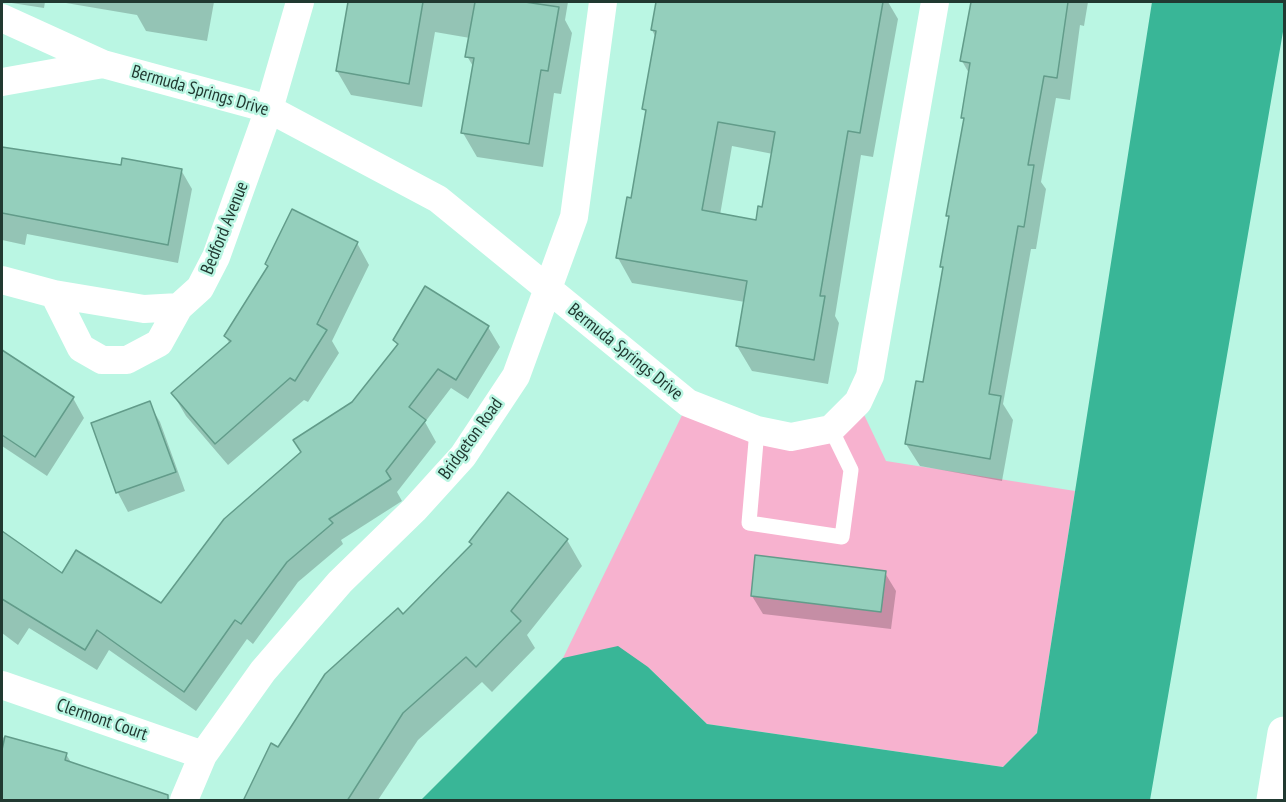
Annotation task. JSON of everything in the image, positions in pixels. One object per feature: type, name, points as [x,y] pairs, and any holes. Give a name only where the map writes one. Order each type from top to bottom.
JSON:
[{"type":"street","name":"Bedford Avenue","points":[[54,294],[81,348],[102,360],[127,360],[159,343],[179,307],[200,288],[216,257],[269,109],[300,2]]},
{"type":"street","name":"Bridgeton Road","points":[[184,801],[203,755],[263,671],[340,582],[414,510],[463,456],[516,376],[574,217],[603,2]]},
{"type":"street","points":[[831,429],[858,402],[870,376],[935,2]]},
{"type":"street","name":"Bermuda Springs Drive","points":[[2,18],[103,64],[269,109],[438,199],[688,403],[757,430],[791,437],[831,429]]},
{"type":"street","name":"Bermuda Springs Drive","points":[[2,65],[103,64]]},
{"type":"street","name":"Bermuda Springs Drive","points":[[2,82],[103,64]]},
{"type":"street","points":[[2,280],[15,281],[54,294],[144,309],[179,307]]},
{"type":"street","name":"Clermont Court","points":[[2,685],[203,755]]},
{"type":"street","points":[[1273,801],[1284,733]]},
{"type":"lane","points":[[757,430],[749,523],[842,537],[851,470],[831,429]]},
{"type":"shaded area","points":[[1152,2],[1284,2],[1284,26],[1150,800],[421,800],[563,658],[618,646],[648,667],[707,724],[1003,767],[1037,733]]},
{"type":"shaded area","points":[[858,402],[886,461],[1075,491],[1037,733],[1003,767],[707,724],[648,667],[563,658],[688,403],[791,437]]},
{"type":"building","points":[[348,2],[423,2],[409,84],[336,71]]},
{"type":"building","points":[[475,2],[525,2],[559,7],[548,71],[541,70],[529,144],[461,133],[474,58],[465,57]]},
{"type":"building","points":[[656,2],[883,2],[860,133],[848,131],[820,296],[825,296],[814,360],[736,346],[747,281],[616,258],[627,197],[631,198],[646,110],[642,109],[656,31],[651,30]],"holes":[[[718,122],[775,132],[762,207],[758,206],[756,220],[702,210]]]},
{"type":"building","points":[[971,2],[1068,2],[1057,78],[1044,76],[1028,165],[1034,165],[1024,227],[1018,226],[989,394],[1001,396],[990,459],[905,444],[916,381],[923,382],[943,267],[940,267],[949,216],[946,216],[964,118],[961,118],[970,63],[960,61]]},
{"type":"building","points":[[2,147],[121,165],[122,158],[182,169],[168,245],[2,213]]},
{"type":"building","points":[[292,209],[358,242],[317,324],[327,330],[295,381],[290,378],[215,444],[171,393],[231,341],[224,336],[268,266],[265,264]]},
{"type":"building","points":[[425,286],[489,326],[456,380],[438,369],[409,407],[426,420],[386,471],[391,479],[329,519],[333,523],[287,562],[241,624],[235,620],[184,692],[97,630],[85,650],[2,599],[2,531],[62,573],[76,550],[161,603],[224,519],[301,452],[293,440],[352,402],[398,344],[393,340]]},
{"type":"building","points":[[2,350],[74,397],[35,457],[2,435]]},
{"type":"building","points":[[150,401],[176,472],[116,493],[91,423]]},
{"type":"building","points":[[508,492],[568,539],[511,611],[521,621],[476,667],[466,657],[403,713],[347,801],[243,801],[271,743],[278,747],[325,674],[398,608],[403,614],[472,544],[469,542]]},
{"type":"building","points":[[755,555],[886,571],[881,612],[751,596]]},
{"type":"building","points":[[5,736],[67,753],[65,760],[168,795],[168,801],[2,801],[2,750]]}]
